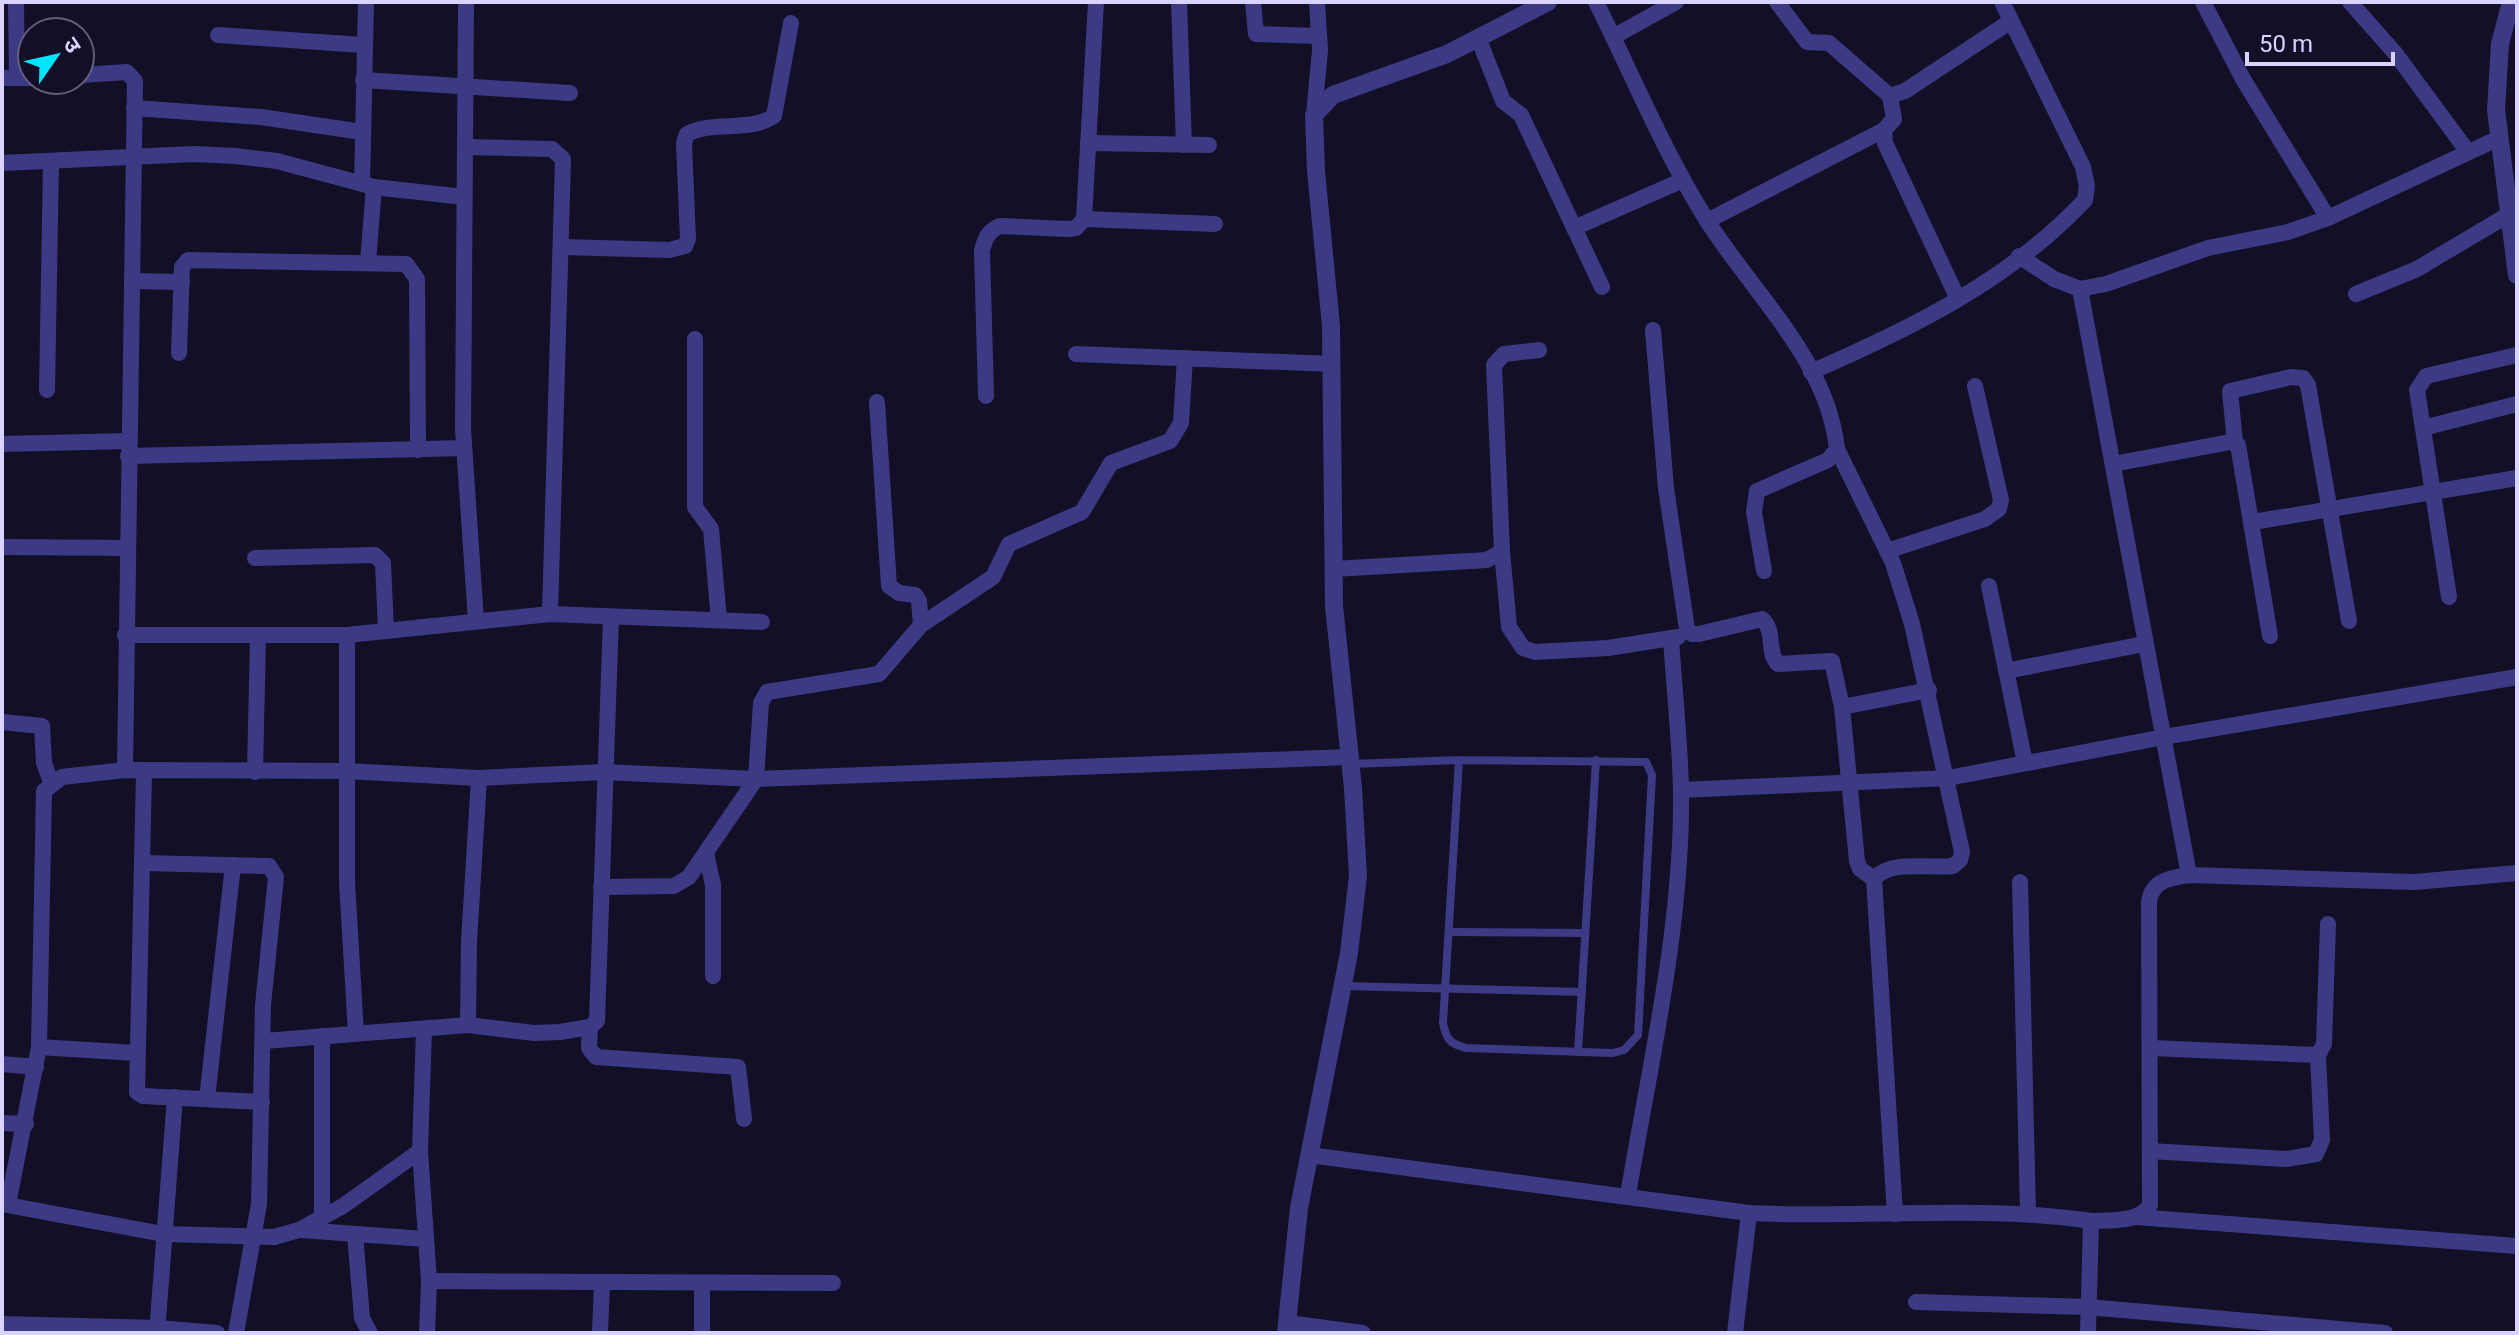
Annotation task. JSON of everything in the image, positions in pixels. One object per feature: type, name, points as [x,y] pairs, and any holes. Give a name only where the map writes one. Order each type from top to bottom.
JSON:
[{"type":"street","points":[[366,2],[362,132],[368,185],[368,262]]},
{"type":"street","points":[[466,2],[464,448],[476,621]]},
{"type":"street","points":[[986,396],[982,251],[985,238],[990,230],[1000,226],[1069,229],[1076,228],[1084,219],[1096,2]]},
{"type":"street","points":[[1179,2],[1184,145]]},
{"type":"street","points":[[1253,2],[1256,34],[1319,36]]},
{"type":"street","points":[[1317,2],[1319,36],[1314,115],[1332,364],[1334,569],[1358,876],[1342,986],[1309,1155],[1287,1328],[1363,1333]]},
{"type":"street","points":[[1314,115],[1333,95],[1479,40],[1548,2]]},
{"type":"street","points":[[1596,2],[1683,180],[1707,221],[1811,372],[1837,449],[1887,551],[1929,690],[1962,852],[1960,860],[1943,867],[1891,868],[1880,872],[1874,879],[1895,1214]]},
{"type":"street","points":[[1613,37],[1676,2]]},
{"type":"street","points":[[1707,221],[1884,130],[1894,119],[1890,96],[1829,43],[1807,42],[1777,2]]},
{"type":"street","points":[[1811,372],[1879,342],[1958,299],[2019,256],[2085,200],[2087,186],[2083,167],[2002,2]]},
{"type":"street","points":[[2203,2],[2243,79],[2328,218]]},
{"type":"street","points":[[2350,2],[2395,53],[2468,152]]},
{"type":"street","points":[[2511,2],[2500,44],[2496,110],[2517,275]]},
{"type":"street","points":[[1890,96],[1905,91],[2011,21]]},
{"type":"street","points":[[563,247],[669,250],[685,246],[688,239],[684,143],[687,134],[697,129],[755,123],[774,116],[791,23]]},
{"type":"street","points":[[218,35],[363,45]]},
{"type":"street","points":[[1479,40],[1503,101],[1521,115],[1602,287]]},
{"type":"street","points":[[96,74],[131,73],[135,81],[125,770]]},
{"type":"street","points":[[363,80],[570,93]]},
{"type":"street","points":[[134,108],[261,117],[362,132]]},
{"type":"street","points":[[1884,130],[1885,143],[1958,299]]},
{"type":"street","points":[[2019,256],[2054,279],[2080,289],[2106,284],[2208,248],[2288,232],[2328,218],[2499,138]]},
{"type":"street","points":[[1088,143],[1209,145]]},
{"type":"street","points":[[465,147],[559,152],[565,184],[550,614]]},
{"type":"street","points":[[2,163],[235,156],[277,161],[368,185],[464,197]]},
{"type":"street","points":[[47,390],[51,162]]},
{"type":"street","points":[[1574,228],[1683,180]]},
{"type":"street","points":[[2356,294],[2417,269],[2510,202]]},
{"type":"street","points":[[1084,219],[1215,224]]},
{"type":"street","points":[[179,353],[182,267],[195,258],[406,264],[413,269],[417,279],[418,450]]},
{"type":"street","points":[[132,281],[182,282]]},
{"type":"street","points":[[2080,289],[2189,875]]},
{"type":"street","points":[[1653,330],[1671,537],[1685,621],[1692,634]]},
{"type":"street","points":[[695,339],[695,507],[711,529],[719,620]]},
{"type":"street","points":[[1539,350],[1504,354],[1494,365],[1502,551],[1509,627],[1523,648],[1535,652],[1608,648],[1762,619],[1769,628],[1773,657],[1778,664],[1832,661],[1842,707],[1857,861],[1860,869],[1874,879]]},
{"type":"street","points":[[1076,354],[1332,364]]},
{"type":"street","points":[[2449,597],[2417,390],[2426,376],[2517,355]]},
{"type":"street","points":[[601,887],[674,886],[689,877],[756,779],[761,703],[767,692],[879,674],[921,625],[993,577],[1009,544],[1018,537],[1082,512],[1111,463],[1170,441],[1181,423],[1185,358]]},
{"type":"street","points":[[2270,636],[2240,450],[2235,443],[2230,391],[2291,377],[2303,378],[2308,385],[2349,621]]},
{"type":"street","points":[[1887,551],[1985,519],[1999,509],[2001,500],[1975,386]]},
{"type":"street","points":[[877,402],[889,586],[893,591],[915,595],[919,601],[921,625]]},
{"type":"street","points":[[2423,428],[2517,404]]},
{"type":"street","points":[[2113,464],[2235,443]]},
{"type":"street","points":[[2,444],[128,449],[464,448]]},
{"type":"street","points":[[1764,571],[1754,512],[1757,491],[1828,460],[1837,449]]},
{"type":"street","points":[[2253,522],[2517,478]]},
{"type":"street","points":[[2,547],[128,548]]},
{"type":"street","points":[[1334,569],[1487,560],[1502,551]]},
{"type":"street","points":[[255,558],[375,555],[383,563],[386,631]]},
{"type":"street","points":[[1989,586],[2025,763]]},
{"type":"street","points":[[125,635],[347,635],[550,614],[762,622]]},
{"type":"street","points":[[264,1041],[468,1025],[534,1033],[590,1027],[597,1021],[603,772],[611,617]]},
{"type":"street","points":[[347,635],[345,771],[356,1033]]},
{"type":"street","points":[[255,772],[258,637]]},
{"type":"street","points":[[1628,1195],[1666,961],[1678,854],[1681,790],[1671,638]]},
{"type":"street","points":[[2006,671],[2144,644]]},
{"type":"street","points":[[1681,790],[1851,785],[1948,778],[2164,737],[2517,677]]},
{"type":"street","points":[[1842,707],[1929,690]]},
{"type":"street","points":[[2,722],[42,726],[44,763],[51,782]]},
{"type":"street","points":[[425,1239],[299,1230],[255,1239],[163,1234],[5,1204],[26,1124],[39,1047],[43,810],[44,791],[51,782],[62,777],[125,770],[345,771],[479,778],[603,772],[756,779],[1348,760]]},
{"type":"street","points":[[144,771],[137,1092],[143,1096],[262,1102]]},
{"type":"street","points":[[468,1025],[469,942],[479,778]]},
{"type":"street","points":[[706,853],[713,885],[713,976]]},
{"type":"street","points":[[142,863],[269,866],[276,877],[266,972],[255,1239],[236,1333]]},
{"type":"street","points":[[207,1099],[233,865]]},
{"type":"street","points":[[2135,1217],[2146,1212],[2150,1205],[2150,894],[2163,880],[2189,875],[2414,882],[2517,873]]},
{"type":"street","points":[[2020,882],[2028,1212]]},
{"type":"street","points":[[2150,1151],[2286,1159],[2316,1154],[2322,1140],[2318,1055],[2324,1044],[2328,924]]},
{"type":"street","points":[[590,1027],[589,1048],[596,1057],[738,1067],[744,1119]]},
{"type":"street","points":[[424,1030],[420,1151],[429,1281],[427,1333]]},
{"type":"street","points":[[322,1036],[322,1217]]},
{"type":"street","points":[[39,1047],[136,1053]]},
{"type":"street","points":[[2150,1048],[2318,1055]]},
{"type":"street","points":[[2,1064],[36,1067]]},
{"type":"street","points":[[158,1330],[175,1097]]},
{"type":"street","points":[[2,1123],[26,1124]]},
{"type":"street","points":[[299,1230],[420,1151]]},
{"type":"street","points":[[1309,1155],[1749,1213],[1823,1217],[1951,1210],[2028,1212],[2091,1221],[2135,1217],[2517,1246]]},
{"type":"street","points":[[1735,1333],[1749,1213]]},
{"type":"street","points":[[2088,1333],[2091,1221]]},
{"type":"street","points":[[355,1234],[362,1318],[370,1333]]},
{"type":"street","points":[[429,1281],[833,1283]]},
{"type":"street","points":[[600,1333],[602,1283]]},
{"type":"street","points":[[702,1284],[702,1333]]},
{"type":"street","points":[[1916,1302],[2088,1307],[2385,1333]]},
{"type":"street","points":[[2,1324],[217,1333]]},
{"type":"lane","points":[[1348,760],[1459,760],[1639,760],[1646,762],[1652,775],[1638,1035],[1624,1050],[1578,1052],[1454,1045],[1446,1037],[1443,1023],[1459,760]]},
{"type":"lane","points":[[1578,1052],[1596,760]]},
{"type":"lane","points":[[1449,932],[1585,933]]},
{"type":"lane","points":[[1342,986],[1445,991],[1582,992]]}]
